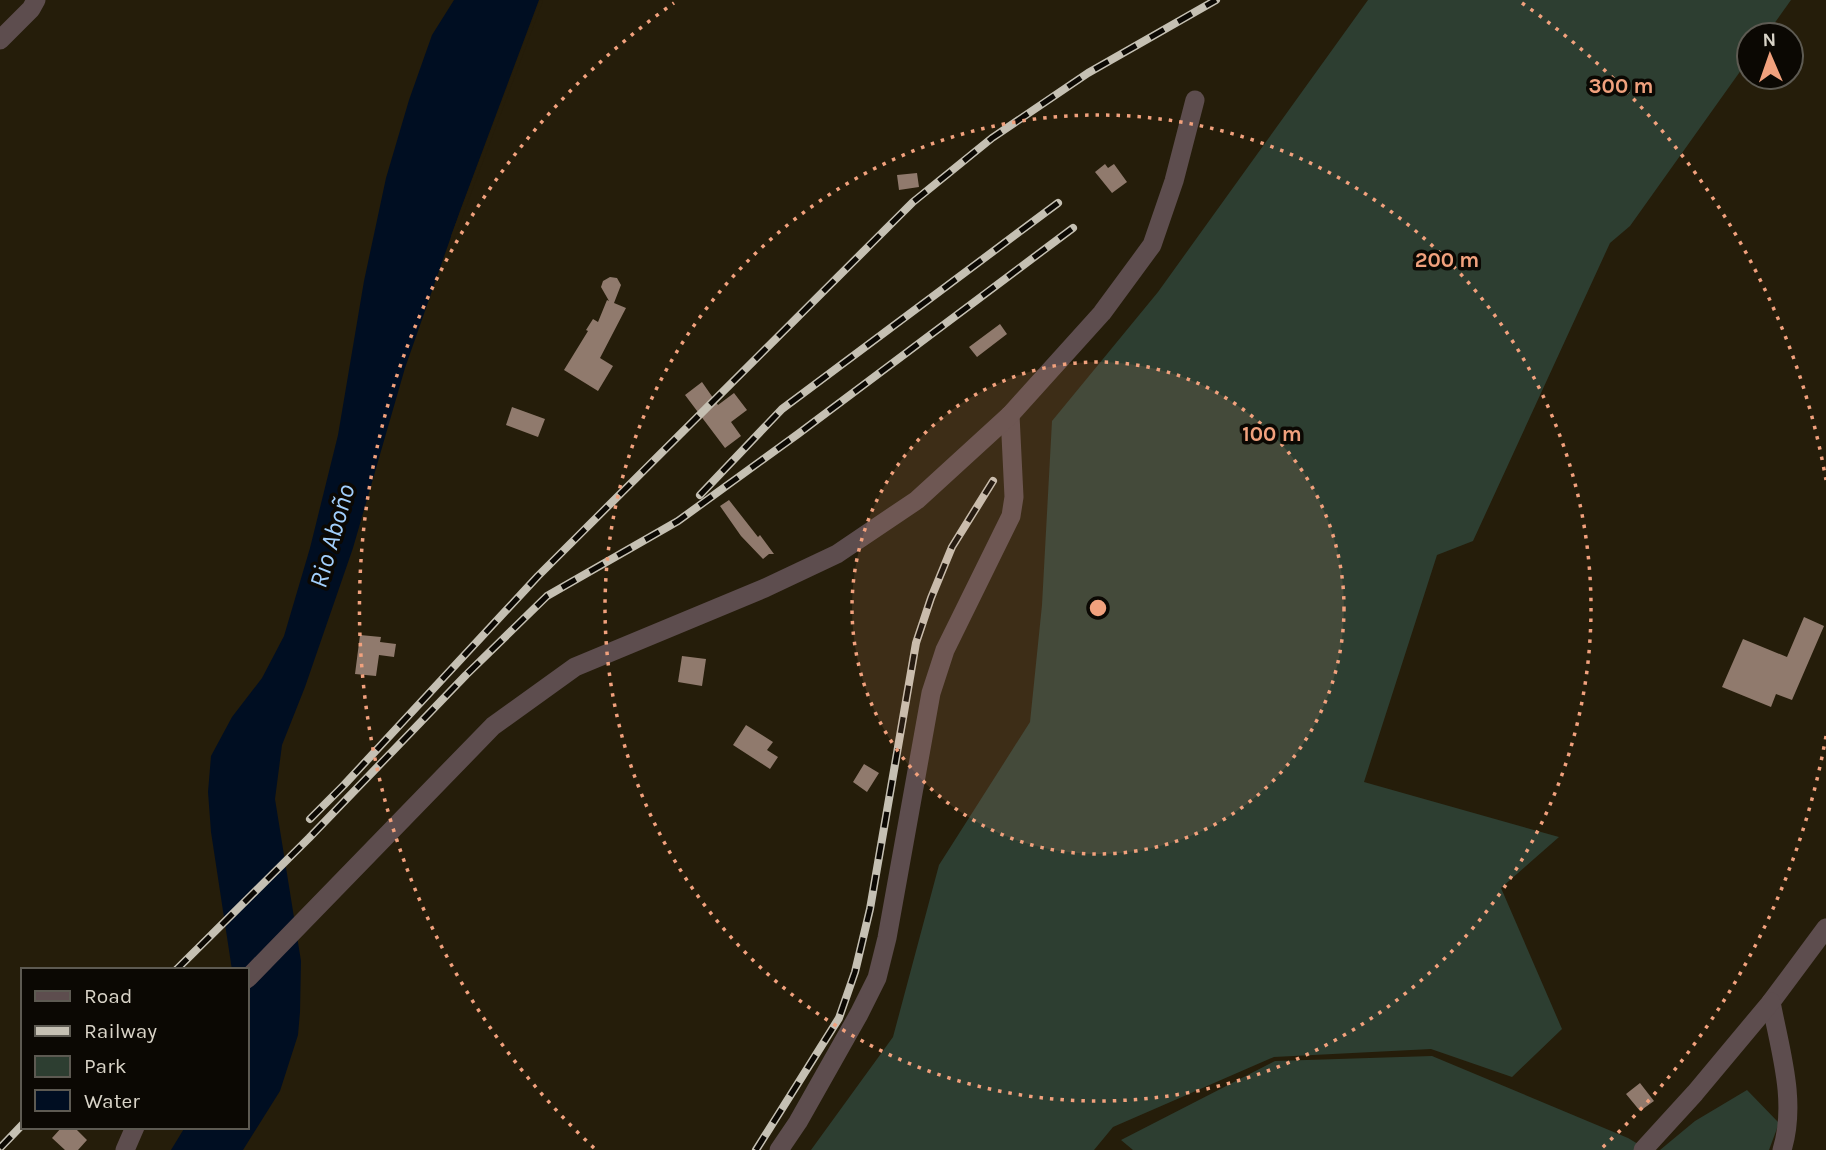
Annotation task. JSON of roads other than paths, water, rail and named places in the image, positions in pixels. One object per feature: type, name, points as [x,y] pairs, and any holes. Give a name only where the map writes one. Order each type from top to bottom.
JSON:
[{"type":"street","points":[[0,40],[31,9],[36,0]]},
{"type":"street","points":[[248,978],[493,726],[575,667],[765,588],[837,554],[917,500],[1010,415],[1102,313],[1152,245],[1174,181],[1195,100]]},
{"type":"street","points":[[779,1150],[798,1122],[877,978],[887,939],[931,693],[945,650],[1010,516],[1014,497],[1010,415]]},
{"type":"street","points":[[1643,1150],[1777,996],[1826,928]]},
{"type":"street","points":[[1777,996],[1787,1080],[1788,1131],[1782,1150]]},
{"type":"street","points":[[125,1150],[134,1129]]},
{"type":"water","name":"Rio Aboño","points":[[454,0],[539,0],[405,368],[353,548],[282,745],[275,799],[301,961],[298,1035],[280,1091],[243,1150],[171,1150],[184,1129],[248,1129],[248,968],[232,968],[211,832],[208,792],[211,756],[232,717],[262,678],[284,636],[310,548],[338,435],[364,281],[386,178],[432,35]]},
{"type":"railway","points":[[310,819],[538,576],[913,202],[992,138],[1088,73],[1216,0]]},
{"type":"railway","points":[[700,495],[782,409],[1058,203]]},
{"type":"railway","points":[[178,968],[547,596],[678,521],[1073,228]]},
{"type":"railway","points":[[756,1150],[839,1018],[855,972],[870,909],[916,643],[952,547],[993,481]]},
{"type":"railway","points":[[0,1148],[21,1126]]}]
